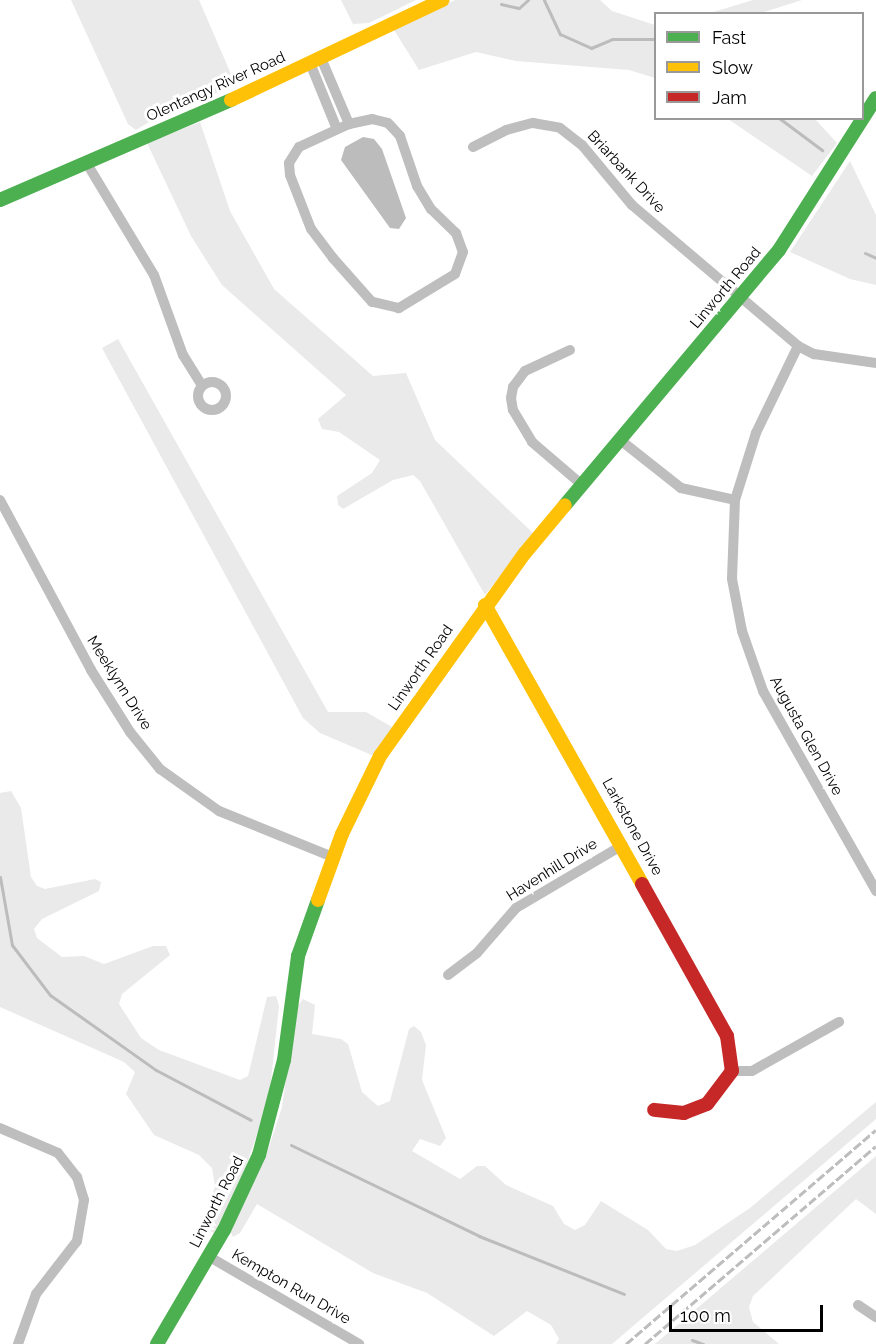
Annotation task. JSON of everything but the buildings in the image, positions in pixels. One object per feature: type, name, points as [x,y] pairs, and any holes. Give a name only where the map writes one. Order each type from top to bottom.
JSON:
[{"type":"main road","name":"Olentangy River Road","points":[[0,200],[315,61],[442,0]]},
{"type":"main road","name":"Linworth Road","points":[[864,118],[874,102]]},
{"type":"main road","name":"Linworth Road","points":[[157,1344],[247,1184],[271,1122],[298,956],[333,857],[381,756],[486,605],[581,484],[779,250],[862,120]]},
{"type":"main road","name":"Larkstone Drive","points":[[486,605],[713,1005],[727,1036],[732,1071]]},
{"type":"main road","points":[[654,1110],[675,1114],[707,1104],[725,1085],[732,1071]]},
{"type":"street","points":[[315,61],[349,124]]},
{"type":"street","points":[[315,61],[337,129]]},
{"type":"street","points":[[372,118],[394,128],[417,186],[461,242],[462,261],[455,274],[408,304],[390,308],[380,307],[362,293],[311,230],[290,175],[289,162],[299,147],[349,124],[372,118]]},
{"type":"street","name":"Briarbank Drive","points":[[473,147],[506,130],[533,123],[560,128],[582,145],[632,205],[739,299],[798,346],[814,354],[876,363]]},
{"type":"street","points":[[86,162],[154,275],[183,355],[202,386]]},
{"type":"street","name":"Augusta Glen Drive","points":[[798,346],[756,433],[735,500],[732,579],[752,665],[774,711],[876,891]]},
{"type":"street","points":[[570,350],[525,371],[513,387],[511,398],[513,410],[532,442],[581,484]]},
{"type":"street","points":[[619,439],[681,488],[735,500]]},
{"type":"street","name":"Meeklynn Drive","points":[[0,500],[91,670],[130,732],[160,769],[219,811],[333,857]]},
{"type":"street","name":"Havenhill Drive","points":[[448,975],[477,953],[516,908],[623,845]]},
{"type":"street","points":[[732,1071],[752,1071],[839,1022]]},
{"type":"street","points":[[0,1128],[58,1153],[77,1177],[84,1200],[77,1241],[36,1294],[18,1344]]},
{"type":"street","name":"Kempton Run Drive","points":[[208,1256],[359,1344]]},
{"type":"street","points":[[858,1305],[876,1317]]},
{"type":"shaded area","points":[[71,0],[199,0],[231,74],[230,88],[159,116],[136,130],[128,124]]},
{"type":"shaded area","points":[[341,0],[416,0],[369,23],[353,24]]},
{"type":"shaded area","points":[[455,0],[600,0],[612,11],[654,25],[654,78],[629,70],[516,61],[476,52],[419,70],[394,30]]},
{"type":"shaded area","points":[[753,0],[802,0],[764,12],[713,12]]},
{"type":"shaded area","points":[[729,120],[816,120],[837,143],[812,176]]},
{"type":"shaded area","points":[[200,122],[230,211],[274,289],[373,376],[406,373],[435,440],[534,534],[485,595],[420,481],[413,475],[393,480],[343,509],[338,505],[337,496],[372,473],[380,460],[339,432],[322,429],[318,419],[346,395],[222,285],[191,236],[147,143]]},
{"type":"shaded area","points":[[363,137],[374,139],[382,149],[406,218],[399,229],[390,228],[341,160],[345,147]]},
{"type":"shaded area","points":[[850,161],[876,215],[876,285],[850,279],[790,252]]},
{"type":"shaded area","points":[[118,339],[328,712],[366,712],[392,727],[374,756],[320,733],[303,718],[102,348]]},
{"type":"shaded area","points":[[11,791],[21,808],[31,877],[37,886],[45,889],[95,879],[101,882],[99,891],[42,919],[34,929],[37,938],[62,957],[84,956],[104,964],[153,946],[166,946],[170,955],[122,994],[119,1004],[141,1038],[159,1050],[240,1080],[248,1076],[267,997],[276,996],[279,1006],[269,1099],[240,1184],[214,1233],[202,1227],[215,1186],[212,1168],[199,1155],[154,1135],[126,1094],[135,1072],[124,1062],[0,1007],[0,793]]},
{"type":"shaded area","points":[[303,999],[315,1005],[312,1034],[341,1039],[348,1044],[362,1092],[378,1106],[390,1101],[409,1029],[414,1026],[421,1032],[426,1045],[422,1080],[446,1138],[440,1146],[420,1139],[412,1151],[460,1179],[477,1166],[485,1166],[506,1185],[553,1206],[564,1224],[575,1230],[585,1225],[601,1201],[648,1230],[666,1249],[677,1251],[695,1245],[750,1208],[876,1102],[876,1119],[612,1344],[556,1344],[559,1339],[551,1325],[527,1311],[494,1336],[427,1293],[373,1273],[257,1204],[240,1233],[233,1237],[230,1231],[269,1147],[282,1107],[296,1008]]},
{"type":"shaded area","points":[[876,1156],[876,1214],[856,1199],[753,1296],[749,1307],[753,1322],[779,1344],[655,1344]]},
{"type":"waterway","points":[[501,4],[519,8],[528,0]]},
{"type":"waterway","points":[[544,0],[560,34],[591,48],[612,39],[654,39]]},
{"type":"waterway","points":[[782,120],[822,150]]},
{"type":"waterway","points":[[865,253],[876,258]]},
{"type":"waterway","points":[[0,877],[12,945],[50,995],[156,1070],[251,1120]]},
{"type":"waterway","points":[[291,1145],[479,1236],[624,1294]]},
{"type":"waterway","points":[[692,1340],[703,1344]]},
{"type":"railway","points":[[626,1344],[876,1130]]},
{"type":"railway","points":[[645,1344],[876,1146]]},
{"type":"traffic: fast","points":[[864,117],[876,98]]},
{"type":"traffic: fast","points":[[0,200],[231,100]]},
{"type":"traffic: fast","points":[[565,505],[779,250],[862,120]]},
{"type":"traffic: fast","points":[[157,1344],[224,1230],[259,1155],[284,1060],[298,956],[318,900]]},
{"type":"traffic: slow","points":[[231,100],[443,0]]},
{"type":"traffic: slow","points":[[318,900],[342,834],[380,756],[525,553],[565,505]]},
{"type":"traffic: slow","points":[[485,605],[642,884]]},
{"type":"traffic: jam","points":[[642,884],[727,1036],[732,1071],[707,1104],[684,1113],[654,1110]]}]
